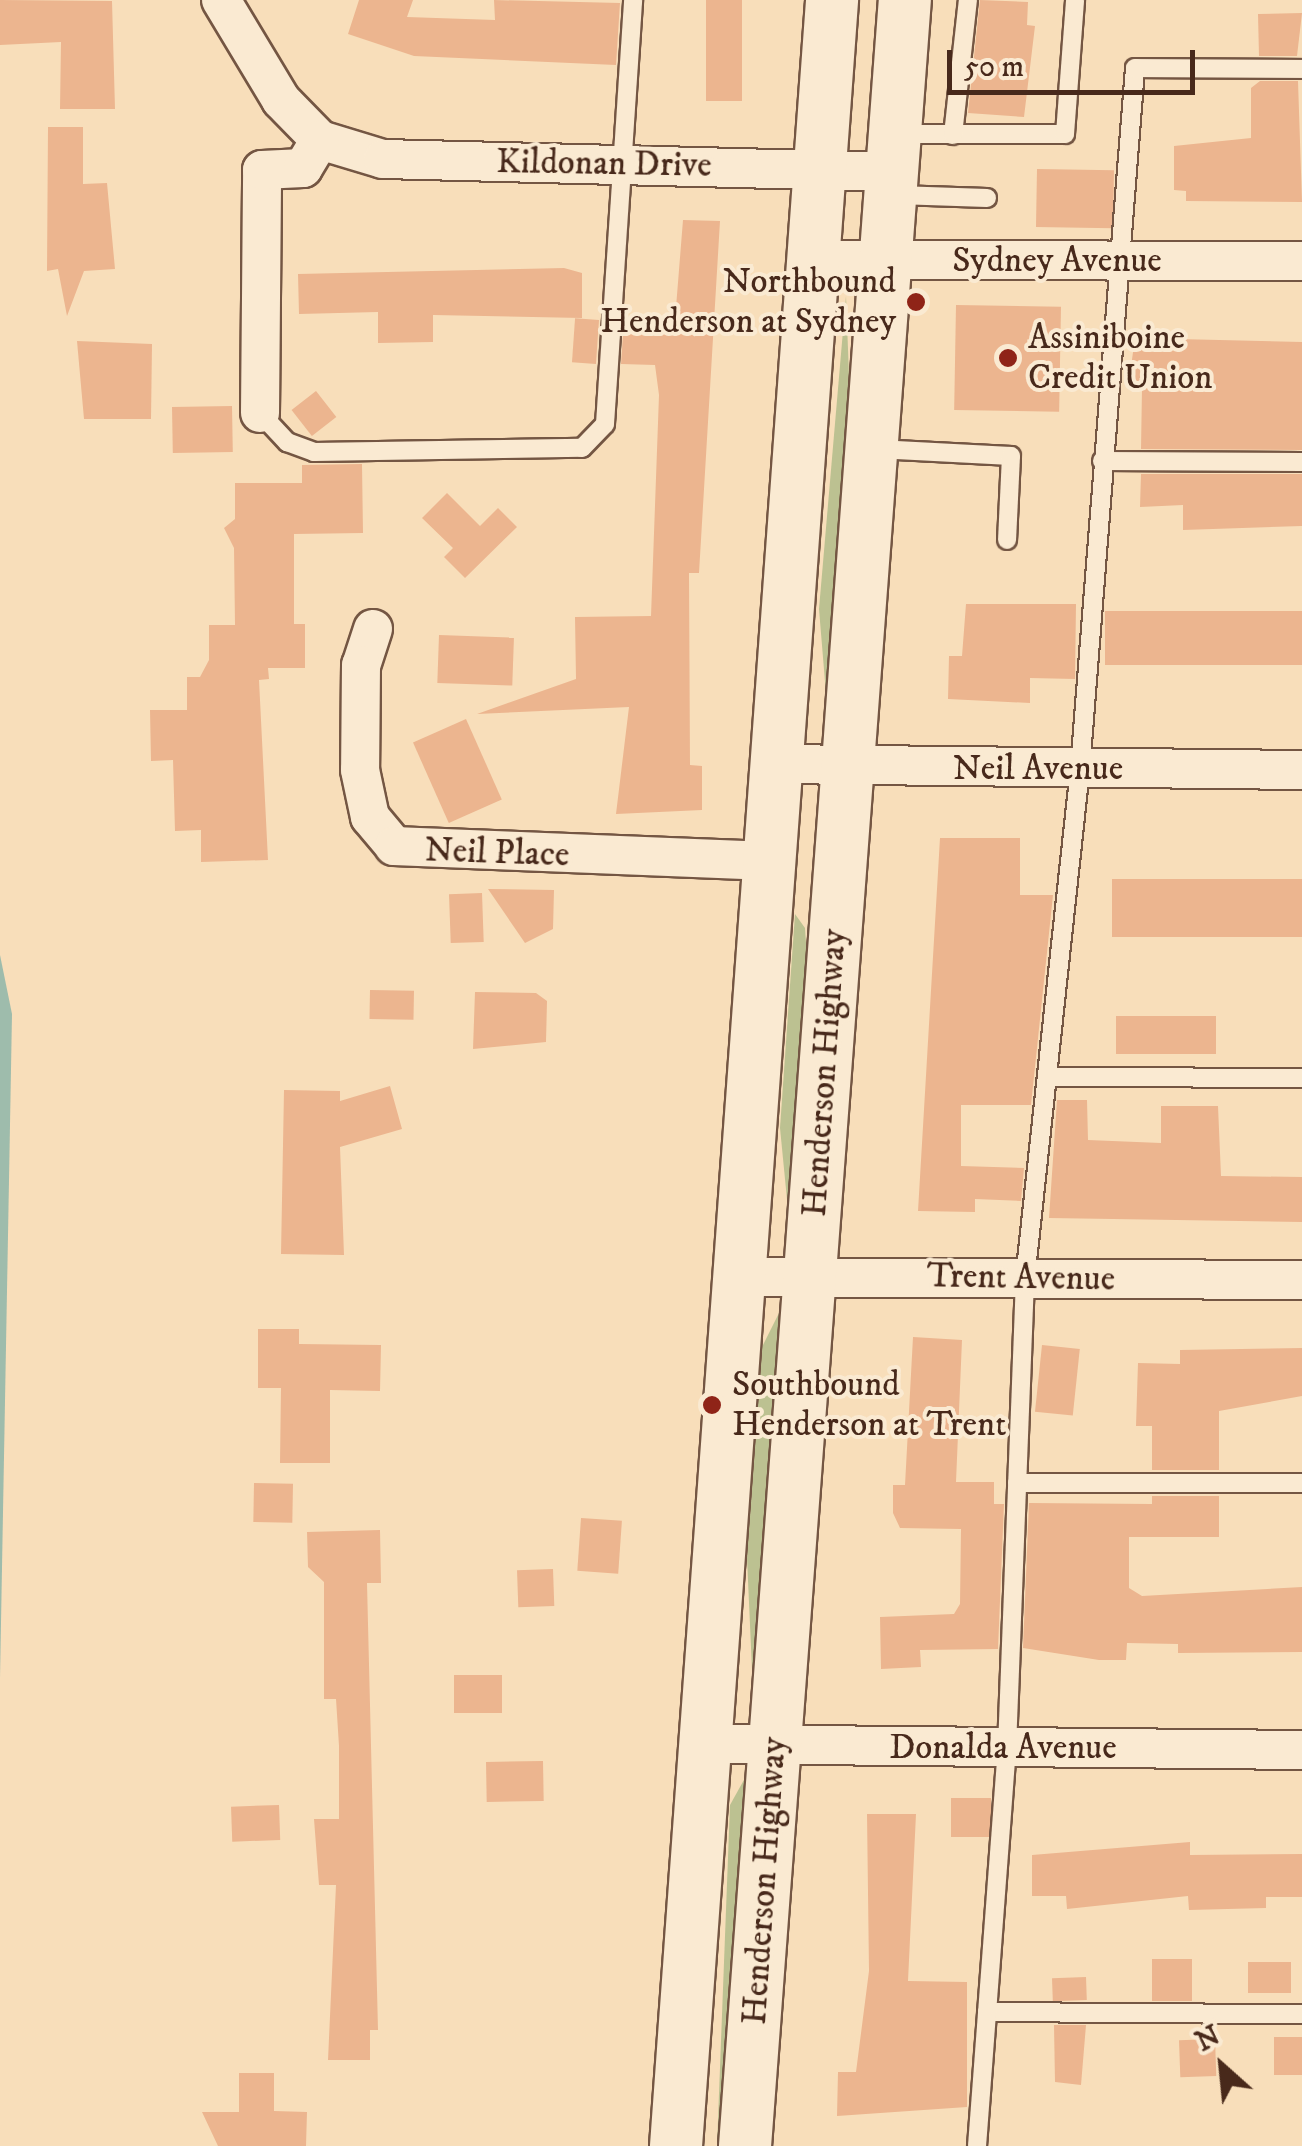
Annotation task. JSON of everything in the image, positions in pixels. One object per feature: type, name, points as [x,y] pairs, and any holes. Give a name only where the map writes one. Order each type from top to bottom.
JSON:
[{"type":"main road","name":"Henderson Highway","points":[[676,2146],[832,0]]},
{"type":"main road","name":"Henderson Highway","points":[[745,2146],[905,0]]},
{"type":"main road","points":[[769,861],[840,866]]},
{"type":"street","name":"Kildonan Drive","points":[[221,0],[281,100],[320,140],[383,159],[892,167]]},
{"type":"street","points":[[260,413],[262,170],[303,168],[320,140]]},
{"type":"street","name":"Sydney Avenue","points":[[812,260],[1302,262]]},
{"type":"street","name":"Neil Place","points":[[373,630],[361,665],[360,770],[370,817],[394,846],[769,861]]},
{"type":"street","name":"Neil Avenue","points":[[775,764],[848,769],[1302,770]]},
{"type":"street","name":"Trent Avenue","points":[[741,1276],[1302,1280]]},
{"type":"street","name":"Donalda Avenue","points":[[704,1744],[1302,1750]]},
{"type":"lane","points":[[260,413],[288,442],[314,452],[582,448],[606,424],[619,164],[633,0]]},
{"type":"lane","points":[[952,134],[968,0]]},
{"type":"lane","points":[[892,167],[952,134],[1065,134],[1075,0]]},
{"type":"lane","points":[[977,2146],[1007,1748],[1025,1279],[1080,769],[1135,68],[1302,69]]},
{"type":"lane","points":[[892,167],[987,198]]},
{"type":"lane","points":[[872,449],[1012,456],[1007,540]]},
{"type":"lane","points":[[1102,461],[1302,462]]},
{"type":"lane","points":[[1047,1077],[1302,1078]]},
{"type":"lane","points":[[1017,1483],[1302,1483]]},
{"type":"lane","points":[[987,2012],[1302,2014]]},
{"type":"green space","points":[[846,296],[852,456],[828,718],[819,609]]},
{"type":"green space","points":[[795,914],[805,928],[812,1033],[790,1230],[780,1128]]},
{"type":"green space","points":[[785,1301],[753,1692],[747,1558],[762,1347]]},
{"type":"green space","points":[[750,1769],[728,2146],[717,2146],[730,1805]]},
{"type":"shaded area","points":[[0,955],[12,1014],[0,1678]]},
{"type":"building","points":[[0,0],[112,1],[115,109],[60,109],[61,42],[0,45]]},
{"type":"building","points":[[359,0],[413,0],[407,17],[495,20],[494,0],[620,3],[616,65],[414,56],[348,34]]},
{"type":"building","points":[[706,0],[742,0],[742,101],[706,101]]},
{"type":"building","points":[[980,0],[1028,2],[1027,25],[1035,26],[1024,117],[968,113]]},
{"type":"building","points":[[1302,13],[1297,56],[1259,56],[1258,14]]},
{"type":"building","points":[[1260,81],[1298,81],[1302,202],[1186,201],[1186,191],[1174,190],[1174,146],[1251,138],[1251,88]]},
{"type":"building","points":[[48,127],[83,127],[83,184],[107,183],[115,269],[84,271],[67,316],[58,269],[47,271]]},
{"type":"building","points":[[1037,169],[1114,170],[1113,228],[1036,227]]},
{"type":"building","points":[[683,220],[720,221],[699,573],[689,573],[690,765],[702,766],[702,810],[616,814],[629,707],[477,714],[576,679],[575,617],[651,616],[659,395],[655,365],[621,364],[624,320],[675,320]]},
{"type":"building","points":[[564,268],[582,273],[582,318],[433,315],[433,342],[378,343],[378,312],[299,314],[298,274]]},
{"type":"building","name":"Assiniboine Credit Union","points":[[956,305],[1061,307],[1059,412],[954,410]]},
{"type":"building","points":[[575,318],[599,320],[596,364],[572,362]]},
{"type":"building","points":[[1135,338],[1302,342],[1302,450],[1141,449],[1142,388],[1128,388]]},
{"type":"building","points":[[77,341],[152,344],[151,419],[84,419]]},
{"type":"building","points":[[316,391],[336,417],[312,436],[292,410]]},
{"type":"building","points":[[232,406],[233,452],[173,453],[172,407]]},
{"type":"building","points":[[362,464],[363,533],[294,534],[294,624],[305,624],[305,668],[268,668],[269,679],[259,680],[268,860],[201,862],[201,830],[175,831],[173,760],[151,761],[150,710],[187,710],[187,677],[200,677],[209,660],[209,625],[235,625],[234,548],[224,528],[235,519],[235,483],[302,483],[302,465]]},
{"type":"building","points":[[1141,474],[1302,474],[1302,526],[1183,530],[1183,505],[1140,507]]},
{"type":"building","points":[[447,493],[480,526],[498,508],[517,527],[465,578],[444,557],[453,548],[422,518]]},
{"type":"building","points":[[966,604],[1076,604],[1075,679],[1030,678],[1030,703],[948,699],[949,656],[962,656]]},
{"type":"building","points":[[1105,611],[1302,611],[1302,665],[1105,665]]},
{"type":"building","points":[[439,635],[514,638],[512,686],[437,683]]},
{"type":"building","points":[[466,719],[502,799],[449,823],[413,743]]},
{"type":"building","points":[[940,838],[1020,838],[1020,895],[1053,895],[1031,1105],[961,1105],[961,1166],[1024,1168],[1021,1201],[975,1199],[975,1212],[918,1211]]},
{"type":"building","points":[[1112,879],[1302,879],[1302,937],[1112,937]]},
{"type":"building","points":[[488,889],[554,890],[553,929],[525,943]]},
{"type":"building","points":[[482,893],[484,942],[451,943],[449,894]]},
{"type":"building","points":[[370,990],[414,991],[413,1020],[369,1019]]},
{"type":"building","points":[[475,992],[536,993],[547,1001],[546,1042],[473,1049]]},
{"type":"building","points":[[1116,1016],[1216,1016],[1216,1054],[1116,1054]]},
{"type":"building","points":[[390,1086],[402,1129],[340,1147],[344,1255],[281,1254],[284,1090],[340,1091],[340,1101]]},
{"type":"building","points":[[1057,1100],[1087,1100],[1088,1140],[1161,1143],[1161,1106],[1218,1106],[1221,1176],[1302,1177],[1302,1222],[1049,1218]]},
{"type":"building","points":[[258,1329],[299,1329],[299,1344],[381,1345],[380,1391],[330,1390],[330,1463],[280,1463],[281,1388],[258,1388]]},
{"type":"building","points":[[913,1337],[962,1340],[956,1482],[994,1482],[994,1504],[1004,1504],[998,1649],[920,1650],[921,1667],[881,1669],[880,1617],[954,1614],[960,1604],[961,1529],[900,1528],[893,1513],[893,1485],[905,1485]]},
{"type":"building","points":[[1042,1345],[1080,1349],[1073,1416],[1035,1412]]},
{"type":"building","points":[[1302,1348],[1302,1396],[1219,1411],[1219,1470],[1152,1470],[1152,1426],[1136,1426],[1138,1363],[1180,1364],[1180,1350]]},
{"type":"building","points":[[254,1483],[293,1484],[292,1523],[253,1522]]},
{"type":"building","points":[[1152,1496],[1219,1496],[1219,1537],[1129,1537],[1129,1588],[1142,1596],[1302,1587],[1302,1652],[1178,1653],[1178,1644],[1127,1643],[1126,1660],[1099,1660],[1023,1648],[1029,1503],[1152,1504]]},
{"type":"building","points":[[581,1518],[622,1521],[618,1574],[577,1571]]},
{"type":"building","points":[[380,1530],[381,1583],[367,1583],[378,2030],[370,2030],[370,2060],[328,2060],[336,1885],[319,1885],[314,1819],[339,1819],[339,1746],[336,1699],[324,1699],[324,1582],[308,1567],[307,1532]]},
{"type":"building","points":[[553,1569],[554,1606],[518,1607],[517,1570]]},
{"type":"building","points":[[454,1675],[502,1675],[502,1713],[454,1713]]},
{"type":"building","points":[[543,1761],[544,1801],[487,1802],[486,1762]]},
{"type":"building","points":[[951,1798],[991,1798],[991,1837],[951,1837]]},
{"type":"building","points":[[279,1805],[280,1840],[232,1842],[231,1807]]},
{"type":"building","points":[[867,1814],[916,1814],[908,1981],[967,1982],[967,2107],[837,2116],[838,2072],[856,2072],[869,1971]]},
{"type":"building","points":[[1190,1842],[1190,1855],[1302,1854],[1302,1897],[1266,1897],[1266,1908],[1189,1910],[1188,1896],[1067,1909],[1066,1896],[1032,1896],[1032,1855]]},
{"type":"building","points":[[1152,1959],[1192,1959],[1192,2001],[1152,2001]]},
{"type":"building","points":[[1248,1962],[1291,1962],[1291,1993],[1248,1993]]},
{"type":"building","points":[[1086,1977],[1087,2000],[1053,2001],[1052,1978]]},
{"type":"building","points":[[1054,2025],[1086,2025],[1081,2085],[1055,2082]]},
{"type":"building","points":[[1274,2037],[1302,2037],[1302,2075],[1274,2075]]},
{"type":"building","points":[[1215,2039],[1216,2076],[1180,2077],[1179,2040]]},
{"type":"building","points":[[239,2073],[274,2073],[274,2111],[307,2112],[306,2146],[218,2146],[202,2112],[239,2112]]},
{"type":"place","name":"Northbound Henderson at Sydney","points":[[916,302]]},
{"type":"place","name":"Assiniboine Credit Union","points":[[1008,358]]},
{"type":"place","name":"Southbound Henderson at Trent","points":[[712,1405]]}]
